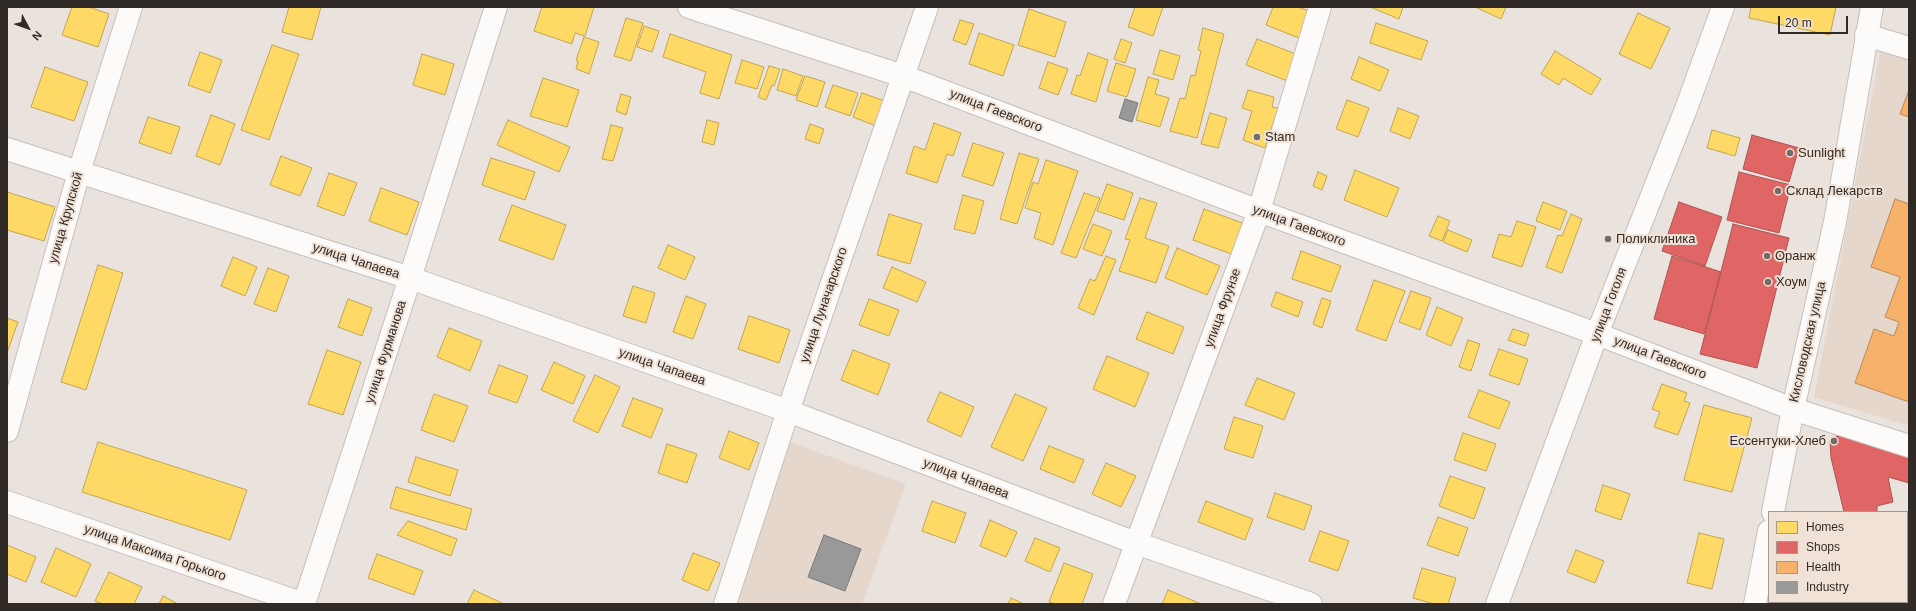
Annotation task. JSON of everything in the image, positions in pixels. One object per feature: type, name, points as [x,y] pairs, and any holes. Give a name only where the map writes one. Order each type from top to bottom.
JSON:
[{"type":"street","name":"улица Крупской","points":[[7,431],[79,172],[131,7]]},
{"type":"street","name":"улица Фурманова","points":[[304,604],[496,7]]},
{"type":"street","name":"улица Гаевского","points":[[689,7],[903,76],[1259,211],[1597,334],[1793,410],[1909,446]]},
{"type":"street","name":"улица Луначарского","points":[[725,604],[788,412],[927,7]]},
{"type":"street","name":"улица Фрунзе","points":[[1114,604],[1259,211],[1320,7]]},
{"type":"street","name":"улица Гоголя","points":[[1497,604],[1597,334],[1686,109],[1723,7]]},
{"type":"street","name":"Кисловодская улица","points":[[1773,511],[1793,410],[1835,222],[1866,34],[1872,7]]},
{"type":"street","points":[[1866,34],[1909,48]]},
{"type":"street","name":"улица Чапаева","points":[[7,149],[410,278],[788,412],[1136,543],[1311,604]]},
{"type":"street","name":"улица Максима Горького","points":[[7,502],[304,604]]},
{"type":"street","points":[[1755,604],[1768,536]]},
{"type":"shaded area","points":[[1881,49],[1909,59],[1909,426],[1814,397]]},
{"type":"shaded area","points":[[790,442],[906,484],[862,604],[737,604]]},
{"type":"building: Homes","points":[[72,7],[89,7],[109,14],[98,47],[62,35]]},
{"type":"building: Homes","points":[[289,7],[321,7],[312,40],[282,32]]},
{"type":"building: Homes","points":[[542,7],[594,7],[585,36],[575,33],[572,44],[534,31]]},
{"type":"building: Homes","points":[[1135,7],[1163,7],[1153,36],[1128,27]]},
{"type":"building: Homes","points":[[1273,7],[1298,7],[1314,13],[1304,40],[1266,25]]},
{"type":"building: Homes","points":[[1370,7],[1403,7],[1399,19]]},
{"type":"building: Homes","points":[[1475,7],[1506,7],[1501,19]]},
{"type":"building: Homes","points":[[1751,7],[1836,7],[1830,35],[1749,18]]},
{"type":"building: Homes","points":[[1029,9],[1066,22],[1055,57],[1018,45]]},
{"type":"building: Homes","points":[[1638,13],[1670,28],[1651,69],[1619,54]]},
{"type":"building: Homes","points":[[626,18],[643,23],[631,61],[614,56]]},
{"type":"building: Homes","points":[[960,20],[974,24],[966,45],[953,40]]},
{"type":"building: Homes","points":[[1376,23],[1428,41],[1421,60],[1370,43]]},
{"type":"building: Homes","points":[[644,26],[659,31],[652,52],[637,47]]},
{"type":"building: Homes","points":[[1203,28],[1224,34],[1197,138],[1170,131],[1180,98],[1185,99],[1191,75],[1195,76],[1201,51],[1198,50]]},
{"type":"building: Homes","points":[[979,33],[1014,45],[1003,76],[969,64]]},
{"type":"building: Homes","points":[[670,34],[732,55],[719,99],[700,93],[706,72],[663,57]]},
{"type":"building: Homes","points":[[584,37],[599,42],[589,74],[576,69],[578,61],[576,60]]},
{"type":"building: Homes","points":[[1121,39],[1132,43],[1125,63],[1114,59]]},
{"type":"building: Homes","points":[[1257,39],[1301,56],[1290,82],[1246,65]]},
{"type":"building: Homes","points":[[272,45],[299,54],[269,140],[241,130]]},
{"type":"building: Homes","points":[[1160,50],[1180,56],[1173,80],[1153,74]]},
{"type":"building: Homes","points":[[1555,51],[1601,79],[1591,95],[1563,78],[1559,85],[1541,74]]},
{"type":"building: Homes","points":[[200,52],[222,60],[210,93],[188,85]]},
{"type":"building: Homes","points":[[1088,53],[1108,60],[1096,102],[1071,94],[1077,75],[1080,76]]},
{"type":"building: Homes","points":[[422,54],[454,64],[445,95],[413,85]]},
{"type":"building: Homes","points":[[1359,57],[1389,70],[1380,91],[1351,79]]},
{"type":"building: Homes","points":[[742,60],[764,67],[757,89],[735,83]]},
{"type":"building: Homes","points":[[1048,62],[1068,69],[1058,95],[1039,88]]},
{"type":"building: Homes","points":[[1116,63],[1136,69],[1127,97],[1107,91]]},
{"type":"building: Homes","points":[[769,66],[780,69],[774,86],[772,85],[766,100],[758,97]]},
{"type":"building: Homes","points":[[45,67],[88,82],[74,121],[31,107]]},
{"type":"building: Homes","points":[[783,69],[803,76],[796,96],[777,90]]},
{"type":"building: Homes","points":[[805,76],[825,82],[817,107],[796,100]]},
{"type":"building: Homes","points":[[1148,77],[1159,80],[1155,94],[1169,98],[1160,127],[1136,120]]},
{"type":"building: Homes","points":[[543,78],[579,90],[567,127],[530,116]]},
{"type":"building: Homes","points":[[833,85],[858,93],[850,116],[825,107]]},
{"type":"building: Homes","points":[[1248,90],[1274,97],[1272,107],[1278,108],[1265,148],[1243,140],[1252,111],[1242,108]]},
{"type":"building: Homes","points":[[862,93],[885,101],[876,126],[853,117]]},
{"type":"building: Homes","points":[[621,94],[631,97],[626,115],[616,111]]},
{"type":"building: Homes","points":[[1347,100],[1369,108],[1358,137],[1336,129]]},
{"type":"building: Homes","points":[[1398,108],[1419,116],[1410,139],[1390,131]]},
{"type":"building: Homes","points":[[1210,113],[1227,118],[1218,148],[1201,144]]},
{"type":"building: Homes","points":[[211,115],[235,124],[220,165],[196,156]]},
{"type":"building: Homes","points":[[148,117],[180,127],[171,154],[139,143]]},
{"type":"building: Homes","points":[[508,120],[570,147],[559,172],[497,145]]},
{"type":"building: Homes","points":[[707,120],[719,123],[714,145],[702,142]]},
{"type":"building: Homes","points":[[934,123],[961,133],[953,156],[947,154],[937,183],[906,173],[914,146],[925,150]]},
{"type":"building: Homes","points":[[810,124],[824,129],[819,144],[805,139]]},
{"type":"building: Homes","points":[[611,125],[623,128],[613,161],[602,159]]},
{"type":"building: Homes","points":[[1712,130],[1740,138],[1735,156],[1707,148]]},
{"type":"building: Homes","points":[[973,143],[1004,153],[993,186],[962,176]]},
{"type":"building: Homes","points":[[1019,153],[1039,159],[1017,224],[1000,219]]},
{"type":"building: Homes","points":[[281,156],[312,168],[300,196],[270,185]]},
{"type":"building: Homes","points":[[491,158],[535,172],[525,200],[482,185]]},
{"type":"building: Homes","points":[[1046,160],[1078,171],[1053,245],[1034,238],[1041,213],[1025,208],[1033,182],[1038,184]]},
{"type":"building: Homes","points":[[1355,170],[1399,188],[1387,217],[1344,200]]},
{"type":"building: Homes","points":[[1318,172],[1327,176],[1322,190],[1313,186]]},
{"type":"building: Homes","points":[[329,173],[357,183],[344,216],[317,206]]},
{"type":"building: Homes","points":[[1107,184],[1133,193],[1124,220],[1097,211]]},
{"type":"building: Homes","points":[[381,188],[419,202],[407,235],[369,221]]},
{"type":"building: Homes","points":[[7,192],[55,207],[44,241],[7,230]]},
{"type":"building: Homes","points":[[1084,193],[1100,198],[1076,258],[1061,253]]},
{"type":"building: Homes","points":[[963,195],[984,201],[975,234],[954,229]]},
{"type":"building: Homes","points":[[1140,198],[1157,203],[1145,238],[1169,246],[1156,283],[1119,271],[1130,240],[1125,239]]},
{"type":"building: Homes","points":[[1543,202],[1567,211],[1560,230],[1536,221]]},
{"type":"building: Homes","points":[[512,205],[566,225],[553,260],[499,240]]},
{"type":"building: Homes","points":[[1204,209],[1245,224],[1234,255],[1193,240]]},
{"type":"building: Homes","points":[[889,214],[922,224],[910,264],[877,255]]},
{"type":"building: Homes","points":[[1571,214],[1582,219],[1562,273],[1546,267],[1558,235],[1562,236]]},
{"type":"building: Homes","points":[[1438,216],[1450,221],[1442,241],[1429,236]]},
{"type":"building: Homes","points":[[1517,221],[1536,227],[1522,267],[1492,257],[1499,234],[1511,237]]},
{"type":"building: Homes","points":[[1093,224],[1112,231],[1102,256],[1083,249]]},
{"type":"building: Homes","points":[[1448,230],[1472,240],[1467,252],[1443,242]]},
{"type":"building: Homes","points":[[668,245],[695,257],[685,280],[658,268]]},
{"type":"building: Homes","points":[[1177,248],[1220,266],[1207,295],[1165,278]]},
{"type":"building: Homes","points":[[1301,251],[1341,266],[1331,292],[1292,279]]},
{"type":"building: Homes","points":[[1106,256],[1116,260],[1094,315],[1078,308],[1090,279],[1095,281]]},
{"type":"building: Homes","points":[[233,257],[257,267],[245,296],[221,286]]},
{"type":"building: Homes","points":[[98,265],[123,273],[86,390],[61,382]]},
{"type":"building: Homes","points":[[892,267],[926,282],[917,302],[883,288]]},
{"type":"building: Homes","points":[[268,268],[289,276],[276,312],[254,304]]},
{"type":"building: Homes","points":[[1374,280],[1405,291],[1386,341],[1356,330]]},
{"type":"building: Homes","points":[[633,286],[655,293],[646,323],[623,316]]},
{"type":"building: Homes","points":[[1411,291],[1431,298],[1420,330],[1399,322]]},
{"type":"building: Homes","points":[[1276,292],[1303,302],[1298,317],[1271,306]]},
{"type":"building: Homes","points":[[686,296],[706,304],[693,339],[673,332]]},
{"type":"building: Homes","points":[[1322,298],[1331,301],[1322,328],[1313,324]]},
{"type":"building: Homes","points":[[348,299],[372,308],[362,336],[338,327]]},
{"type":"building: Homes","points":[[869,299],[899,310],[889,336],[859,325]]},
{"type":"building: Homes","points":[[1437,307],[1463,318],[1451,346],[1426,335]]},
{"type":"building: Homes","points":[[1147,312],[1184,327],[1173,354],[1136,339]]},
{"type":"building: Homes","points":[[749,316],[790,330],[779,363],[738,349]]},
{"type":"building: Homes","points":[[7,318],[18,322],[7,353]]},
{"type":"building: Homes","points":[[449,328],[482,341],[470,371],[437,357]]},
{"type":"building: Homes","points":[[1513,329],[1529,334],[1525,346],[1508,340]]},
{"type":"building: Homes","points":[[1468,340],[1480,344],[1471,371],[1459,367]]},
{"type":"building: Homes","points":[[1499,349],[1528,359],[1519,385],[1489,375]]},
{"type":"building: Homes","points":[[327,350],[361,362],[343,415],[308,404]]},
{"type":"building: Homes","points":[[853,350],[890,364],[878,395],[841,380]]},
{"type":"building: Homes","points":[[1107,356],[1149,373],[1135,407],[1093,389]]},
{"type":"building: Homes","points":[[554,362],[585,376],[573,404],[541,390]]},
{"type":"building: Homes","points":[[499,365],[528,376],[517,403],[488,393]]},
{"type":"building: Homes","points":[[595,375],[620,387],[598,433],[573,421]]},
{"type":"building: Homes","points":[[1257,378],[1295,393],[1284,420],[1245,405]]},
{"type":"building: Homes","points":[[1662,384],[1687,393],[1684,401],[1690,403],[1678,435],[1654,427],[1660,412],[1652,409]]},
{"type":"building: Homes","points":[[1479,390],[1510,402],[1499,429],[1468,417]]},
{"type":"building: Homes","points":[[940,392],[974,407],[961,437],[927,421]]},
{"type":"building: Homes","points":[[434,394],[468,406],[454,442],[421,430]]},
{"type":"building: Homes","points":[[1015,394],[1047,408],[1023,461],[991,447]]},
{"type":"building: Homes","points":[[633,398],[663,409],[651,438],[622,426]]},
{"type":"building: Homes","points":[[1704,405],[1752,418],[1732,492],[1684,480]]},
{"type":"building: Homes","points":[[1234,417],[1263,426],[1253,458],[1224,449]]},
{"type":"building: Homes","points":[[729,431],[759,443],[749,470],[719,458]]},
{"type":"building: Homes","points":[[1463,433],[1496,444],[1486,471],[1454,460]]},
{"type":"building: Homes","points":[[98,442],[247,490],[230,540],[82,492]]},
{"type":"building: Homes","points":[[667,444],[697,454],[687,483],[658,473]]},
{"type":"building: Homes","points":[[1049,446],[1084,460],[1074,483],[1040,469]]},
{"type":"building: Homes","points":[[416,457],[458,470],[450,496],[408,482]]},
{"type":"building: Homes","points":[[1106,463],[1136,476],[1121,507],[1092,494]]},
{"type":"building: Homes","points":[[1450,476],[1485,488],[1474,519],[1439,506]]},
{"type":"building: Homes","points":[[1603,485],[1630,494],[1621,520],[1595,511]]},
{"type":"building: Homes","points":[[396,487],[472,509],[466,530],[390,508]]},
{"type":"building: Homes","points":[[1275,493],[1312,506],[1304,530],[1267,517]]},
{"type":"building: Homes","points":[[932,501],[966,513],[955,543],[922,531]]},
{"type":"building: Homes","points":[[1206,501],[1253,519],[1245,540],[1198,522]]},
{"type":"building: Homes","points":[[1438,517],[1468,528],[1458,556],[1427,545]]},
{"type":"building: Homes","points":[[990,520],[1017,532],[1006,557],[980,546]]},
{"type":"building: Homes","points":[[408,521],[457,539],[451,556],[397,535]]},
{"type":"building: Homes","points":[[1320,531],[1349,541],[1338,571],[1309,561]]},
{"type":"building: Homes","points":[[1699,533],[1724,539],[1712,589],[1687,583]]},
{"type":"building: Homes","points":[[1035,538],[1060,548],[1050,572],[1025,561]]},
{"type":"building: Homes","points":[[7,545],[36,557],[26,582],[7,574]]},
{"type":"building: Homes","points":[[56,548],[91,564],[76,597],[41,582]]},
{"type":"building: Homes","points":[[1576,550],[1604,561],[1595,583],[1567,572]]},
{"type":"building: Homes","points":[[693,553],[720,563],[708,591],[682,580]]},
{"type":"building: Homes","points":[[377,554],[423,571],[414,595],[368,578]]},
{"type":"building: Homes","points":[[1064,563],[1093,574],[1082,604],[1055,604],[1049,602]]},
{"type":"building: Homes","points":[[1422,568],[1456,578],[1448,604],[1434,604],[1413,598]]},
{"type":"building: Homes","points":[[109,572],[142,587],[134,604],[103,604],[95,601]]},
{"type":"building: Homes","points":[[474,590],[504,604],[467,604]]},
{"type":"building: Homes","points":[[1168,590],[1201,604],[1162,604]]},
{"type":"building: Homes","points":[[163,596],[178,604],[159,604]]},
{"type":"building: Homes","points":[[1011,598],[1024,604],[1008,604]]},
{"type":"building: Shops","points":[[1752,135],[1799,148],[1789,182],[1743,169]]},
{"type":"building: Shops","points":[[1739,172],[1791,185],[1779,233],[1727,220]]},
{"type":"building: Shops","points":[[1679,202],[1722,217],[1705,266],[1662,251]]},
{"type":"building: Shops","points":[[1733,224],[1789,238],[1757,368],[1700,354]]},
{"type":"building: Shops","points":[[1672,256],[1721,272],[1704,334],[1654,319]]},
{"type":"building: Shops","points":[[1837,436],[1844,436],[1909,457],[1909,483],[1888,477],[1893,502],[1877,506],[1877,511],[1844,511],[1831,458],[1830,441]]},
{"type":"building: Shops","points":[[1796,603],[1864,603],[1864,604]]},
{"type":"building: Health","points":[[1909,90],[1909,117],[1900,114]]},
{"type":"building: Health","points":[[1895,199],[1909,204],[1909,402],[1855,383],[1874,329],[1894,336],[1899,322],[1885,317],[1900,277],[1871,267]]},
{"type":"building: Industry","points":[[1125,99],[1138,103],[1132,122],[1119,118]]},
{"type":"building: Industry","points":[[824,535],[861,549],[845,591],[808,577]]},
{"type":"place","name":"Stam","points":[[1257,137]]},
{"type":"place","name":"Sunlight","points":[[1790,153]]},
{"type":"place","name":"Склад Лекарств","points":[[1778,191]]},
{"type":"place","name":"Поликлиника","points":[[1608,239]]},
{"type":"place","name":"Оранж","points":[[1767,256]]},
{"type":"place","name":"Хоум","points":[[1768,282]]},
{"type":"place","name":"Ессентуки-Хлеб","points":[[1834,441]]}]
